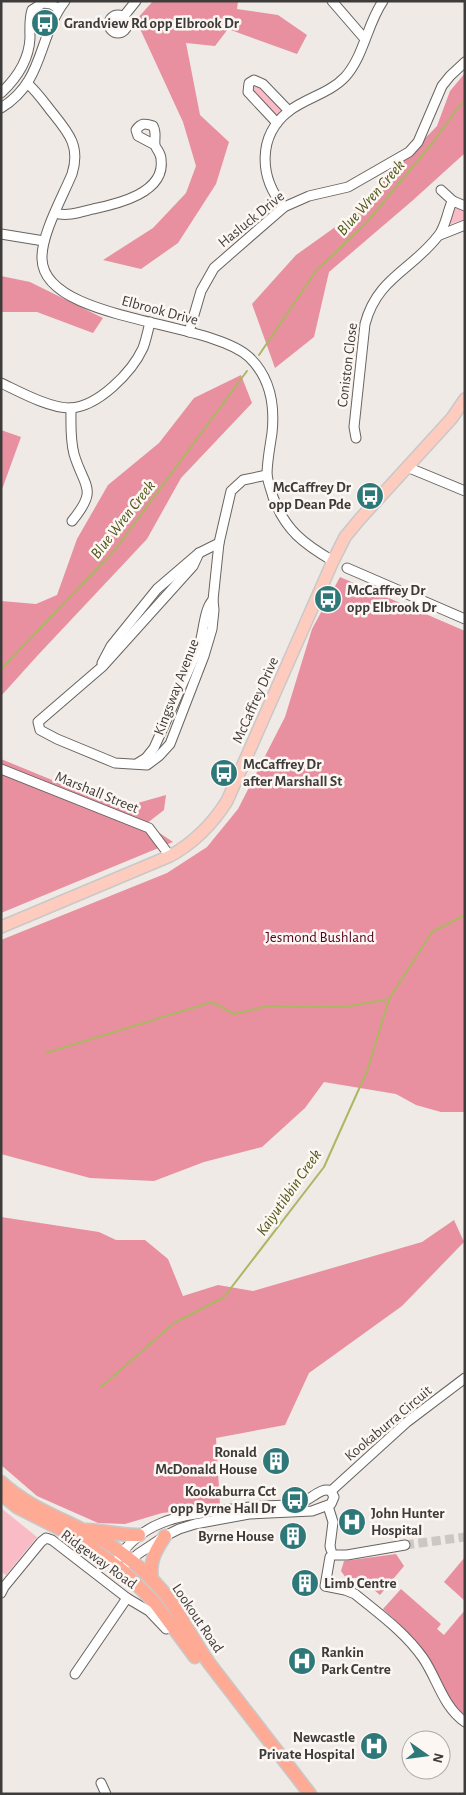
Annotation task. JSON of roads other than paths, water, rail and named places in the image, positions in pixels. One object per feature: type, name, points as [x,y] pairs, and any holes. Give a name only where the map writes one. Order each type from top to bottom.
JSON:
[{"type":"highway","name":"Lookout Road","points":[[1,1482],[35,1506],[152,1580],[172,1605],[209,1663],[310,1794]]},
{"type":"highway","name":"Lookout Road","points":[[1,1494],[17,1507],[79,1533],[89,1546],[122,1562],[155,1602],[199,1663],[300,1794]]},
{"type":"highway","points":[[79,1533],[101,1530],[126,1535],[139,1535]]},
{"type":"highway","points":[[152,1580],[150,1570],[152,1559],[165,1536]]},
{"type":"main road","name":"McCaffrey Drive","points":[[1,926],[170,856],[202,834],[215,820],[227,801],[333,561],[346,537],[359,520],[452,418],[465,399]]},
{"type":"street","points":[[124,16],[136,1]]},
{"type":"street","points":[[332,1],[364,38]]},
{"type":"street","points":[[284,206],[266,176],[264,159],[267,141],[277,123],[289,111],[345,77],[353,65],[375,12],[383,1]]},
{"type":"street","points":[[1,93],[19,73],[23,65],[29,48],[32,10],[43,3],[62,5],[50,27],[28,84],[17,96],[1,108]]},
{"type":"street","name":"Hasluck Drive","points":[[189,332],[201,291],[214,268],[284,206],[309,196],[348,187],[409,152],[418,142],[442,86],[453,72],[465,62]]},
{"type":"street","points":[[277,123],[248,92],[249,83],[254,80],[263,84],[289,111]]},
{"type":"street","name":"Elbrook Drive","points":[[28,84],[67,131],[76,153],[72,174],[44,241],[42,260],[49,279],[59,290],[104,310],[226,342],[240,350],[253,361],[268,386],[272,408],[272,432],[267,475],[276,507],[292,532],[309,546],[333,561]]},
{"type":"street","points":[[55,213],[65,215],[117,204],[147,190],[154,182],[161,166],[161,159],[155,145]]},
{"type":"street","points":[[441,190],[453,202],[465,206]]},
{"type":"street","name":"Coniston Close","points":[[440,235],[449,208],[453,202]]},
{"type":"street","name":"Coniston Close","points":[[356,438],[354,426],[365,324],[369,310],[384,286],[440,235],[465,225]]},
{"type":"street","points":[[1,234],[44,241]]},
{"type":"street","points":[[1,383],[46,402],[70,408],[88,403],[106,393],[125,374],[140,352],[150,322]]},
{"type":"street","points":[[70,408],[73,452],[88,491],[85,504],[72,521]]},
{"type":"street","points":[[407,467],[465,491]]},
{"type":"street","name":"Kingsway Avenue","points":[[219,543],[199,553],[193,566],[94,676],[38,722],[40,730],[56,739],[115,763],[128,765],[138,763],[147,765],[170,744],[204,656],[212,628],[214,610],[212,600],[219,543],[228,500],[233,487],[243,480],[267,475]]},
{"type":"street","points":[[347,568],[465,619]]},
{"type":"street","name":"Marshall Street","points":[[1,769],[149,828],[170,856]]},
{"type":"street","name":"Kookaburra Circuit","points":[[331,1491],[407,1422],[465,1378]]},
{"type":"street","points":[[323,1489],[331,1491],[333,1495],[334,1500],[312,1511],[221,1518],[179,1529],[122,1562],[139,1535],[156,1525],[177,1517],[249,1507],[302,1504],[323,1489]]},
{"type":"street","points":[[317,1495],[317,1502],[325,1506],[332,1522],[330,1546],[332,1554],[325,1586],[354,1594],[405,1636],[423,1658],[444,1697],[459,1718],[465,1722]]},
{"type":"street","points":[[71,1554],[79,1533]]},
{"type":"street","name":"Ridgeway Road","points":[[1,1593],[8,1582],[46,1538],[52,1540],[71,1554],[127,1598],[149,1611],[166,1629]]},
{"type":"street","points":[[332,1554],[347,1555],[405,1545]]},
{"type":"street","points":[[71,1554],[89,1546]]},
{"type":"street","points":[[75,1674],[127,1598]]},
{"type":"street","points":[[101,1783],[106,1794]]},
{"type":"waterway","name":"Blue Wren Creek","points":[[259,355],[316,271],[367,222],[434,141],[459,106],[465,102]]},
{"type":"waterway","name":"Blue Wren Creek","points":[[1,669],[114,551],[247,371]]},
{"type":"waterway","name":"Kaiyutibbin Creek","points":[[101,1387],[174,1323],[224,1297],[324,1167],[367,1071],[389,999],[432,932],[465,915]]},
{"type":"waterway","points":[[46,1053],[212,1002],[234,1014],[267,1006],[344,1007],[389,999]]},
{"type":"tunnel","points":[[405,1545],[465,1537]]},
{"type":"place","name":"Grandview Rd opp Elbrook Dr","points":[[45,23]]},
{"type":"place","name":"McCaffrey Dr opp Dean Pde","points":[[370,496]]},
{"type":"place","name":"McCaffrey Dr opp Elbrook Dr","points":[[328,599]]},
{"type":"place","name":"McCaffrey Dr after Marshall St","points":[[224,773]]},
{"type":"place","name":"Ronald McDonald House","points":[[276,1461]]},
{"type":"place","name":"Kookaburra Cct opp Byrne Hall Dr","points":[[295,1500]]},
{"type":"place","name":"John Hunter Hospital","points":[[352,1522]]},
{"type":"place","name":"Byrne House","points":[[293,1536]]},
{"type":"place","name":"Limb Centre","points":[[305,1583]]},
{"type":"place","name":"Rankin Park Centre","points":[[302,1661]]},
{"type":"place","name":"Newcastle Private Hospital","points":[[374,1746]]},
{"type":"park label","name":"Jesmond Bushland","points":[[320,937]]}]
